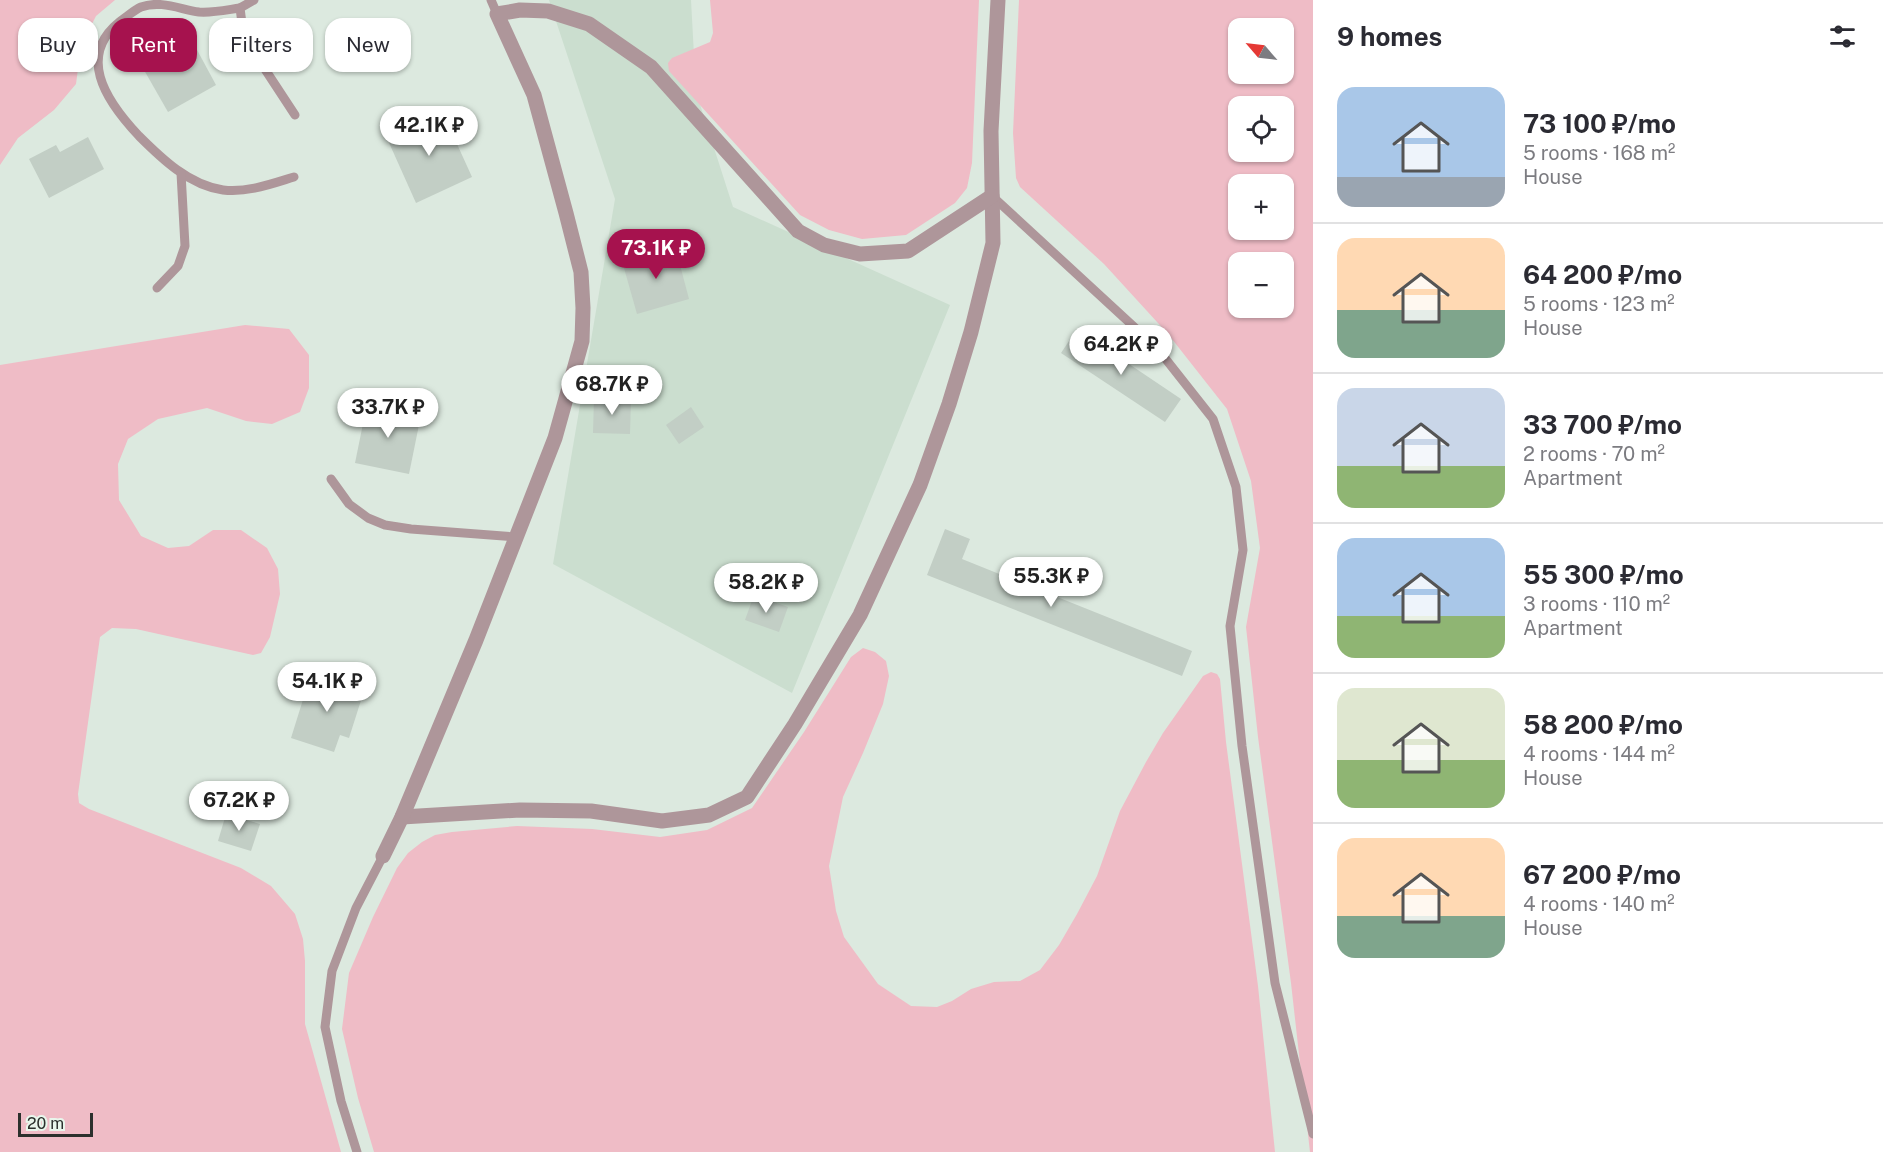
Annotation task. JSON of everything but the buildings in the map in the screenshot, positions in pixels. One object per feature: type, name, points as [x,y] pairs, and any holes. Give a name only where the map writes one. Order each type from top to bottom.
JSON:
[{"type":"street","points":[[402,817],[520,810],[591,811],[662,820],[709,815],[747,797],[795,724],[860,615],[921,485],[949,404],[974,321],[993,243],[991,131],[998,0]]},
{"type":"street","points":[[494,7],[548,11],[589,24],[651,67],[798,231],[824,245],[860,254],[908,250],[992,196]]},
{"type":"street","points":[[383,856],[402,817],[476,640],[555,438],[582,341],[581,272],[534,95],[494,7]]},
{"type":"lane","points":[[254,0],[240,8],[213,13],[197,12],[170,4],[140,7],[106,34],[100,45],[98,63],[100,78],[118,114],[164,161],[182,173],[221,190],[258,188],[294,177]]},
{"type":"lane","points":[[240,8],[243,31],[251,48],[294,115]]},
{"type":"lane","points":[[157,288],[178,266],[185,246],[182,173]]},
{"type":"lane","points":[[992,196],[1157,348],[1213,419],[1217,430],[1236,487],[1243,549],[1230,626],[1242,746],[1275,983],[1313,1134]]},
{"type":"lane","points":[[331,480],[349,504],[368,518],[385,525],[516,537]]},
{"type":"lane","points":[[357,1152],[341,1101],[325,1027],[332,971],[356,908],[383,856]]},
{"type":"shaded area","points":[[0,0],[115,0],[95,18],[18,18],[18,72],[78,72],[76,84],[54,110],[18,138],[0,165]]},
{"type":"shaded area","points":[[549,0],[691,0],[696,92],[733,207],[950,305],[792,693],[553,564],[615,199]]},
{"type":"shaded area","points":[[710,0],[979,0],[972,163],[967,188],[955,203],[906,235],[862,239],[829,230],[800,215],[669,71],[668,63],[672,58],[710,42],[713,33]]},
{"type":"shaded area","points":[[1019,0],[1313,0],[1313,1152],[1310,1152],[1246,627],[1260,548],[1251,481],[1227,409],[1168,334],[1104,264],[1020,187],[1016,178],[1013,133]]},
{"type":"shaded area","points":[[245,325],[289,329],[309,355],[309,388],[300,412],[272,424],[246,421],[207,408],[158,419],[128,439],[118,464],[119,500],[141,536],[168,548],[189,546],[213,530],[241,530],[267,548],[278,569],[280,594],[270,637],[261,653],[253,655],[136,629],[112,628],[100,637],[78,794],[79,803],[89,809],[241,868],[271,886],[295,914],[303,939],[305,961],[305,1024],[341,1152],[0,1152],[0,365]]},
{"type":"shaded area","points":[[863,648],[875,652],[886,661],[889,676],[883,704],[843,797],[829,866],[836,911],[844,937],[878,984],[911,1006],[937,1007],[971,989],[994,982],[1020,981],[1040,970],[1059,945],[1097,876],[1120,811],[1163,733],[1203,676],[1211,672],[1217,674],[1220,679],[1258,986],[1275,1152],[374,1152],[358,1098],[342,1029],[349,973],[397,868],[408,853],[435,835],[517,826],[592,829],[660,837],[707,830],[752,808],[804,732],[851,657]]}]
